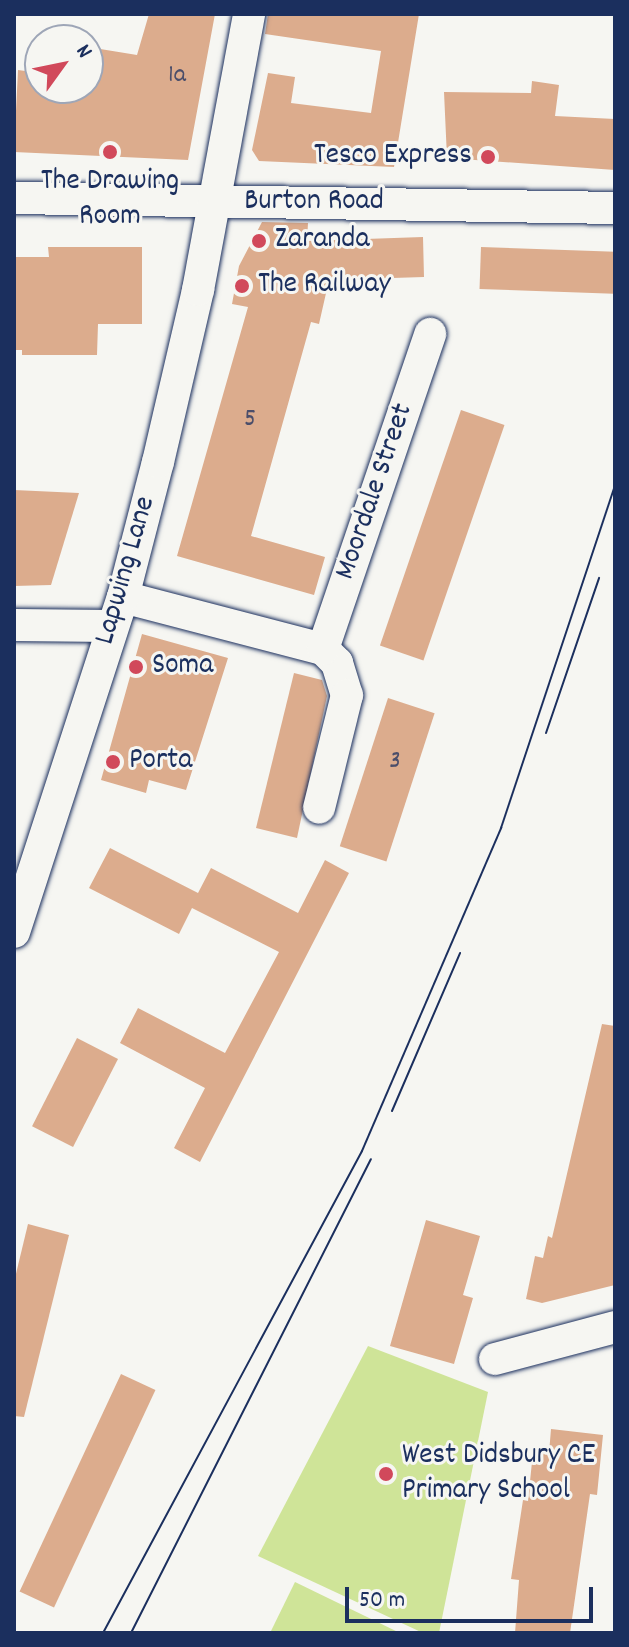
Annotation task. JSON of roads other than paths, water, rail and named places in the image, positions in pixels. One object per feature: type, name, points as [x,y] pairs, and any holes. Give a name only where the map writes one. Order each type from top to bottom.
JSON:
[{"type":"street","name":"Lapwing Lane","points":[[14,932],[118,611],[214,203],[249,14]]},
{"type":"street","name":"Burton Road","points":[[14,198],[615,208]]},
{"type":"street","name":"Moordale Street","points":[[323,649],[430,334]]},
{"type":"street","points":[[14,625],[118,611],[323,649],[341,671],[347,695],[319,808]]},
{"type":"street","points":[[495,1359],[615,1327]]},
{"type":"tram line","points":[[103,1633],[362,1151],[501,828],[615,486]]},
{"type":"tram line","points":[[546,733],[599,578]]},
{"type":"tram line","points":[[392,1111],[460,953]]},
{"type":"tram line","points":[[131,1633],[371,1159]]},
{"type":"place","name":"The Drawing Room","points":[[110,152]]},
{"type":"place","name":"Tesco Express","points":[[488,157]]},
{"type":"place","name":"Zaranda","points":[[259,241]]},
{"type":"place","name":"The Railway","points":[[242,286]]},
{"type":"place","name":"Soma","points":[[136,667]]},
{"type":"place","name":"Porta","points":[[113,762]]},
{"type":"place","name":"West Didsbury CE Primary School","points":[[386,1474]]}]
